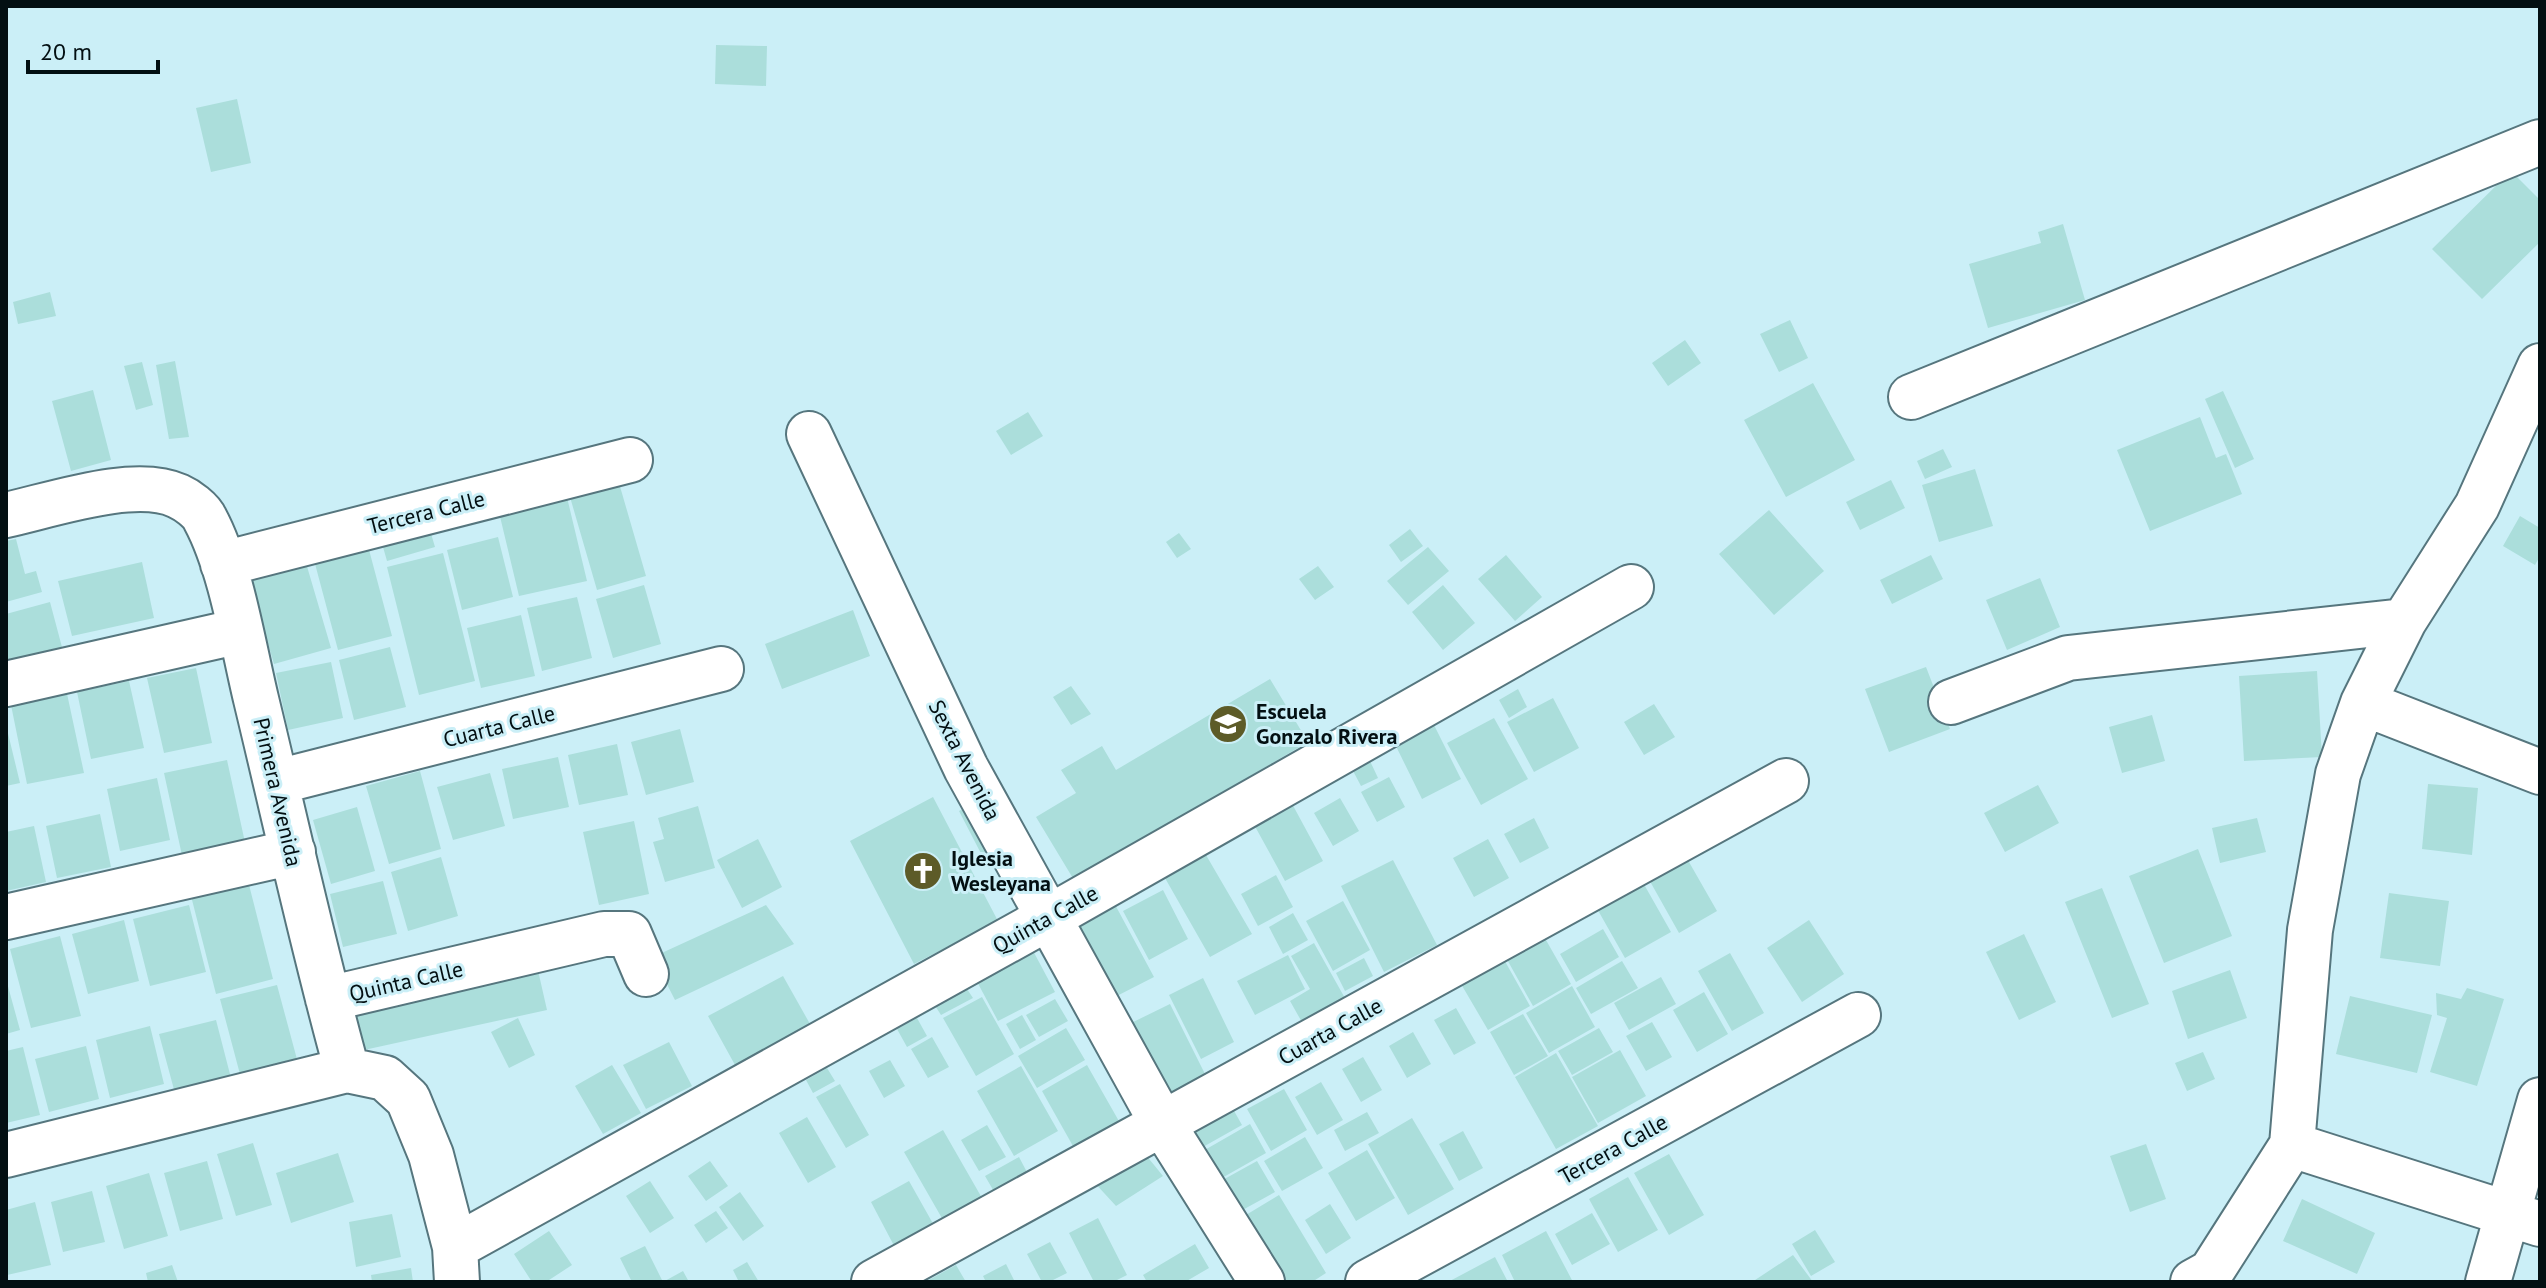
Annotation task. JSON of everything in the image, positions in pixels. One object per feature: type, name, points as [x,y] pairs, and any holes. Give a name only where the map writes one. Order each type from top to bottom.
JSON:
[{"type":"street","points":[[1911,397],[2540,142]]},
{"type":"street","points":[[2193,1282],[2211,1272],[2292,1145],[2310,930],[2338,774],[2363,703],[2404,621],[2477,506],[2540,366]]},
{"type":"street","name":"Sexta Avenida","points":[[809,434],[966,768],[1162,1123],[1262,1282]]},
{"type":"street","name":"Tercera Calle","points":[[223,564],[630,460]]},
{"type":"street","name":"Primera Avenida","points":[[6,515],[129,488],[156,489],[179,496],[204,515],[223,564],[347,1070]]},
{"type":"street","name":"Quinta Calle","points":[[456,1265],[1048,918],[1631,587]]},
{"type":"street","points":[[1951,702],[2068,658],[2404,621]]},
{"type":"street","points":[[6,684],[240,631]]},
{"type":"street","name":"Cuarta Calle","points":[[277,782],[721,669]]},
{"type":"street","points":[[2363,703],[2540,772]]},
{"type":"street","name":"Cuarta Calle","points":[[874,1282],[1786,781]]},
{"type":"street","points":[[6,917],[293,852]]},
{"type":"street","name":"Quinta Calle","points":[[328,999],[604,934],[629,934],[646,974]]},
{"type":"street","name":"Tercera Calle","points":[[1368,1282],[1858,1015]]},
{"type":"street","points":[[6,1155],[347,1070],[385,1078],[408,1099],[431,1155],[456,1265]]},
{"type":"street","points":[[2488,1282],[2523,1218],[2540,1100]]},
{"type":"street","points":[[2292,1145],[2523,1218]]},
{"type":"building","points":[[716,45],[767,46],[766,86],[715,84]]},
{"type":"building","points":[[237,99],[251,163],[211,172],[196,108]]},
{"type":"building","points":[[2511,171],[2540,200],[2540,242],[2482,299],[2432,249]]},
{"type":"building","points":[[2063,224],[2085,300],[1988,328],[1969,264],[2041,243],[2038,232]]},
{"type":"building","points":[[50,292],[56,316],[18,324],[13,302]]},
{"type":"building","points":[[1790,320],[1808,358],[1779,372],[1760,334]]},
{"type":"building","points":[[1685,340],[1701,363],[1668,386],[1652,363]]},
{"type":"building","points":[[175,361],[189,437],[169,439],[156,365]]},
{"type":"building","points":[[142,362],[153,405],[136,410],[124,366]]},
{"type":"building","points":[[1813,383],[1855,460],[1786,497],[1744,420]]},
{"type":"building","points":[[93,390],[111,460],[71,471],[52,401]]},
{"type":"building","points":[[2223,391],[2254,459],[2235,468],[2205,399]]},
{"type":"building","points":[[1028,412],[1043,436],[1011,455],[996,431]]},
{"type":"building","points":[[2200,417],[2216,458],[2226,454],[2242,494],[2150,531],[2117,450]]},
{"type":"building","points":[[1943,449],[1952,467],[1925,479],[1917,461]]},
{"type":"building","points":[[1975,469],[1993,526],[1939,542],[1922,485]]},
{"type":"building","points":[[1891,480],[1905,508],[1860,530],[1846,502]]},
{"type":"building","points":[[619,483],[646,576],[597,590],[570,497]]},
{"type":"building","points":[[565,489],[587,581],[519,596],[497,504]]},
{"type":"building","points":[[1769,510],[1824,571],[1774,615],[1719,554]]},
{"type":"building","points":[[2520,516],[2540,528],[2540,556],[2535,565],[2503,546]]},
{"type":"building","points":[[427,520],[435,547],[387,561],[379,533]]},
{"type":"building","points":[[1410,529],[1423,546],[1401,562],[1389,545]]},
{"type":"building","points":[[1179,533],[1191,549],[1177,558],[1166,542]]},
{"type":"building","points":[[498,537],[513,597],[462,610],[447,550]]},
{"type":"building","points":[[16,539],[25,574],[36,571],[42,592],[6,602],[6,541]]},
{"type":"building","points":[[368,546],[392,636],[338,650],[314,560]]},
{"type":"building","points":[[1428,547],[1449,571],[1408,605],[1387,581]]},
{"type":"building","points":[[443,553],[475,681],[419,695],[387,567]]},
{"type":"building","points":[[1506,555],[1542,597],[1515,621],[1478,579]]},
{"type":"building","points":[[1931,555],[1943,579],[1892,604],[1880,580]]},
{"type":"building","points":[[142,562],[154,618],[72,636],[58,581]]},
{"type":"building","points":[[306,563],[331,648],[274,664],[249,579]]},
{"type":"building","points":[[1318,566],[1334,587],[1315,600],[1299,579]]},
{"type":"building","points":[[2040,578],[2060,627],[2007,650],[1986,600]]},
{"type":"building","points":[[644,585],[661,644],[613,658],[596,599]]},
{"type":"building","points":[[1443,585],[1475,623],[1443,650],[1412,612]]},
{"type":"building","points":[[577,597],[592,658],[542,671],[527,608]]},
{"type":"building","points":[[50,602],[63,651],[6,666],[6,614]]},
{"type":"building","points":[[853,610],[870,656],[782,689],[765,644]]},
{"type":"building","points":[[521,615],[535,676],[481,688],[467,628]]},
{"type":"building","points":[[390,647],[406,707],[354,720],[339,660]]},
{"type":"building","points":[[331,662],[343,718],[288,730],[276,673]]},
{"type":"building","points":[[1926,667],[1950,729],[1889,752],[1865,689]]},
{"type":"building","points":[[196,668],[212,743],[164,753],[147,678]]},
{"type":"building","points":[[2317,671],[2322,757],[2244,761],[2239,676]]},
{"type":"building","points":[[1270,679],[1308,742],[1074,880],[1036,817],[1076,793],[1061,770],[1102,746],[1116,770]]},
{"type":"building","points":[[129,681],[144,748],[91,759],[77,692]]},
{"type":"building","points":[[1071,686],[1091,714],[1071,725],[1053,697]]},
{"type":"building","points":[[66,689],[84,773],[27,784],[10,700]]},
{"type":"building","points":[[1518,689],[1527,707],[1509,718],[1499,700]]},
{"type":"building","points":[[1553,698],[1579,748],[1534,772],[1507,722]]},
{"type":"building","points":[[1654,704],[1675,737],[1644,755],[1624,722]]},
{"type":"building","points":[[2152,715],[2165,761],[2122,773],[2109,727]]},
{"type":"building","points":[[1430,717],[1461,779],[1422,799],[1391,736]]},
{"type":"building","points":[[1494,718],[1528,779],[1481,805],[1447,743]]},
{"type":"building","points":[[6,725],[20,783],[6,786]]},
{"type":"building","points":[[680,729],[694,782],[646,795],[631,742]]},
{"type":"building","points":[[617,744],[628,795],[579,805],[568,755]]},
{"type":"building","points":[[558,757],[569,807],[513,819],[502,769]]},
{"type":"building","points":[[227,760],[246,847],[183,860],[164,773]]},
{"type":"building","points":[[1370,761],[1378,778],[1361,786],[1352,769]]},
{"type":"building","points":[[420,771],[441,849],[389,864],[366,786]]},
{"type":"building","points":[[490,773],[505,826],[453,840],[437,787]]},
{"type":"building","points":[[1389,777],[1405,807],[1377,822],[1361,792]]},
{"type":"building","points":[[157,778],[170,840],[120,851],[107,789]]},
{"type":"building","points":[[2428,784],[2478,788],[2472,855],[2422,849]]},
{"type":"building","points":[[2038,785],[2059,823],[2005,852],[1984,813]]},
{"type":"building","points":[[933,797],[998,921],[914,964],[850,841]]},
{"type":"building","points":[[1340,798],[1359,831],[1333,846],[1314,813]]},
{"type":"building","points":[[1290,800],[1323,861],[1285,881],[1252,821]]},
{"type":"building","points":[[976,802],[1006,859],[989,869],[959,811]]},
{"type":"building","points":[[698,806],[715,868],[665,882],[653,842],[664,839],[658,818]]},
{"type":"building","points":[[357,807],[375,871],[331,884],[313,820]]},
{"type":"building","points":[[100,814],[111,867],[57,878],[46,826]]},
{"type":"building","points":[[1534,818],[1549,848],[1520,863],[1504,834]]},
{"type":"building","points":[[2257,818],[2266,852],[2220,863],[2212,828]]},
{"type":"building","points":[[634,821],[649,894],[599,905],[583,832]]},
{"type":"building","points":[[34,826],[46,882],[6,891],[6,832]]},
{"type":"building","points":[[758,839],[782,887],[742,908],[717,860]]},
{"type":"building","points":[[1488,839],[1509,878],[1474,897],[1453,858]]},
{"type":"building","points":[[2198,849],[2232,936],[2164,963],[2129,876]]},
{"type":"building","points":[[1206,855],[1252,934],[1210,957],[1165,878]]},
{"type":"building","points":[[1685,855],[1717,911],[1679,933],[1647,876]]},
{"type":"building","points":[[441,857],[458,916],[408,931],[391,872]]},
{"type":"building","points":[[1393,860],[1437,945],[1384,972],[1341,886]]},
{"type":"building","points":[[1637,872],[1671,932],[1625,958],[1591,898]]},
{"type":"building","points":[[1276,875],[1293,907],[1258,926],[1241,894]]},
{"type":"building","points":[[247,877],[273,979],[216,994],[190,892]]},
{"type":"building","points":[[383,881],[397,934],[343,947],[330,894]]},
{"type":"building","points":[[2102,888],[2149,1004],[2112,1018],[2065,902]]},
{"type":"building","points":[[1163,890],[1188,939],[1149,960],[1123,911]]},
{"type":"building","points":[[2389,893],[2449,901],[2440,966],[2380,958]]},
{"type":"building","points":[[1112,899],[1154,977],[1107,1001],[1066,923]]},
{"type":"building","points":[[1343,901],[1370,950],[1333,971],[1306,921]]},
{"type":"building","points":[[189,905],[206,972],[150,986],[133,919]]},
{"type":"building","points":[[766,905],[794,944],[675,1000],[653,957]]},
{"type":"building","points":[[1293,913],[1308,940],[1283,954],[1269,927]]},
{"type":"building","points":[[124,920],[139,981],[88,994],[72,934]]},
{"type":"building","points":[[1809,920],[1844,974],[1802,1002],[1767,948]]},
{"type":"building","points":[[1538,926],[1571,984],[1533,1006],[1500,947]]},
{"type":"building","points":[[1603,929],[1619,957],[1576,982],[1560,954]]},
{"type":"building","points":[[2024,934],[2056,1002],[2019,1020],[1986,952]]},
{"type":"building","points":[[60,936],[81,1016],[31,1028],[10,949]]},
{"type":"building","points":[[1314,943],[1346,1000],[1303,1024],[1290,1001],[1310,989],[1291,956]]},
{"type":"building","points":[[1031,947],[1055,992],[998,1021],[974,976]]},
{"type":"building","points":[[1497,947],[1530,1006],[1488,1030],[1454,972]]},
{"type":"building","points":[[1730,953],[1764,1013],[1732,1031],[1698,971]]},
{"type":"building","points":[[1288,955],[1305,989],[1255,1015],[1237,981]]},
{"type":"building","points":[[1364,958],[1373,976],[1345,991],[1336,973]]},
{"type":"building","points":[[1622,961],[1638,988],[1591,1014],[1576,988]]},
{"type":"building","points":[[537,966],[547,1010],[364,1050],[354,1007]]},
{"type":"building","points":[[2230,970],[2247,1018],[2188,1039],[2172,991]]},
{"type":"building","points":[[783,976],[810,1024],[735,1065],[708,1016]]},
{"type":"building","points":[[1661,977],[1676,1004],[1629,1030],[1614,1003]]},
{"type":"building","points":[[1203,978],[1234,1042],[1201,1059],[1169,995]]},
{"type":"building","points":[[6,979],[20,1030],[6,1034]]},
{"type":"building","points":[[963,983],[973,998],[941,1015],[932,1001]]},
{"type":"building","points":[[277,985],[298,1063],[241,1078],[220,999]]},
{"type":"building","points":[[1572,986],[1595,1027],[1549,1053],[1526,1013]]},
{"type":"building","points":[[2467,988],[2504,999],[2477,1086],[2430,1072],[2447,1018],[2437,1015],[2436,993],[2461,999]]},
{"type":"building","points":[[1704,992],[1728,1034],[1697,1052],[1673,1010]]},
{"type":"building","points":[[2350,996],[2432,1015],[2417,1073],[2336,1054]]},
{"type":"building","points":[[982,997],[1014,1054],[976,1076],[943,1018]]},
{"type":"building","points":[[1055,999],[1068,1021],[1039,1037],[1026,1015]]},
{"type":"building","points":[[1170,1004],[1210,1084],[1161,1108],[1121,1028]]},
{"type":"building","points":[[1456,1008],[1476,1043],[1454,1055],[1434,1020]]},
{"type":"building","points":[[1523,1014],[1548,1056],[1514,1075],[1490,1032]]},
{"type":"building","points":[[1022,1015],[1036,1040],[1020,1049],[1006,1024]]},
{"type":"building","points":[[518,1018],[535,1055],[509,1068],[491,1032]]},
{"type":"building","points":[[917,1018],[927,1036],[907,1047],[897,1029]]},
{"type":"building","points":[[216,1020],[232,1082],[176,1097],[159,1034]]},
{"type":"building","points":[[1652,1022],[1672,1057],[1646,1071],[1626,1036]]},
{"type":"building","points":[[150,1026],[164,1084],[110,1098],[96,1040]]},
{"type":"building","points":[[1066,1028],[1085,1060],[1037,1088],[1018,1056]]},
{"type":"building","points":[[1599,1028],[1613,1052],[1572,1075],[1558,1051]]},
{"type":"building","points":[[1413,1032],[1431,1064],[1407,1078],[1389,1046]]},
{"type":"building","points":[[932,1037],[949,1067],[928,1078],[911,1049]]},
{"type":"building","points":[[669,1042],[692,1086],[646,1109],[623,1065]]},
{"type":"building","points":[[86,1046],[99,1099],[49,1112],[35,1059]]},
{"type":"building","points":[[23,1047],[40,1115],[6,1123],[6,1051]]},
{"type":"building","points":[[1620,1050],[1646,1096],[1598,1123],[1572,1077]]},
{"type":"building","points":[[2203,1052],[2215,1079],[2187,1091],[2175,1063]]},
{"type":"building","points":[[1556,1053],[1598,1126],[1556,1149],[1515,1077]]},
{"type":"building","points":[[1363,1057],[1382,1090],[1361,1102],[1342,1069]]},
{"type":"building","points":[[890,1060],[905,1086],[884,1098],[869,1071]]},
{"type":"building","points":[[612,1065],[641,1113],[603,1134],[575,1086]]},
{"type":"building","points":[[1087,1065],[1124,1130],[1078,1155],[1042,1091]]},
{"type":"building","points":[[1021,1066],[1058,1131],[1014,1156],[977,1091]]},
{"type":"building","points":[[827,1068],[835,1081],[813,1093],[806,1080]]},
{"type":"building","points":[[1321,1082],[1343,1120],[1317,1135],[1295,1097]]},
{"type":"building","points":[[840,1084],[869,1135],[846,1148],[816,1097]]},
{"type":"building","points":[[1284,1089],[1307,1130],[1271,1151],[1247,1109]]},
{"type":"building","points":[[1229,1102],[1242,1125],[1194,1152],[1181,1128]]},
{"type":"building","points":[[1367,1112],[1379,1133],[1345,1151],[1334,1130]]},
{"type":"building","points":[[807,1117],[836,1167],[808,1183],[779,1133]]},
{"type":"building","points":[[1412,1118],[1454,1189],[1408,1215],[1368,1144]]},
{"type":"building","points":[[1250,1124],[1266,1153],[1213,1183],[1196,1155]]},
{"type":"building","points":[[987,1125],[1006,1157],[979,1171],[961,1140]]},
{"type":"building","points":[[943,1130],[982,1198],[943,1220],[904,1152]]},
{"type":"building","points":[[1463,1131],[1483,1168],[1459,1181],[1439,1144]]},
{"type":"building","points":[[1305,1137],[1323,1168],[1282,1191],[1264,1161]]},
{"type":"building","points":[[253,1143],[272,1205],[236,1216],[217,1154]]},
{"type":"building","points":[[2146,1144],[2166,1199],[2130,1212],[2110,1156]]},
{"type":"building","points":[[1141,1149],[1163,1176],[1116,1206],[1093,1181]]},
{"type":"building","points":[[1367,1150],[1395,1198],[1356,1221],[1328,1173]]},
{"type":"building","points":[[338,1153],[354,1202],[291,1223],[276,1173]]},
{"type":"building","points":[[1669,1154],[1704,1215],[1669,1235],[1634,1173]]},
{"type":"building","points":[[1019,1157],[1029,1176],[996,1195],[985,1176]]},
{"type":"building","points":[[207,1161],[223,1219],[180,1231],[164,1173]]},
{"type":"building","points":[[710,1161],[728,1186],[706,1201],[688,1176]]},
{"type":"building","points":[[1257,1161],[1275,1192],[1228,1218],[1210,1187]]},
{"type":"building","points":[[149,1173],[168,1236],[124,1249],[106,1186]]},
{"type":"building","points":[[1628,1177],[1658,1230],[1618,1252],[1589,1199]]},
{"type":"building","points":[[650,1181],[674,1218],[650,1233],[626,1196]]},
{"type":"building","points":[[909,1181],[940,1236],[900,1257],[871,1202]]},
{"type":"building","points":[[92,1191],[105,1242],[63,1252],[51,1202]]},
{"type":"building","points":[[740,1192],[764,1226],[743,1241],[719,1207]]},
{"type":"building","points":[[1279,1195],[1326,1273],[1312,1282],[1266,1282],[1231,1224]]},
{"type":"building","points":[[2302,1199],[2375,1233],[2357,1274],[2283,1241]]},
{"type":"building","points":[[35,1202],[51,1265],[7,1275],[6,1210]]},
{"type":"building","points":[[1330,1204],[1351,1238],[1326,1254],[1305,1220]]},
{"type":"building","points":[[716,1211],[728,1228],[706,1243],[694,1225]]},
{"type":"building","points":[[1592,1213],[1610,1244],[1572,1265],[1555,1234]]},
{"type":"building","points":[[392,1214],[401,1257],[356,1267],[349,1222]]},
{"type":"building","points":[[1098,1218],[1127,1275],[1113,1282],[1094,1282],[1069,1233]]},
{"type":"building","points":[[1815,1230],[1835,1262],[1811,1276],[1792,1244]]},
{"type":"building","points":[[549,1231],[572,1265],[546,1282],[532,1282],[514,1254]]},
{"type":"building","points":[[1546,1231],[1573,1282],[1515,1282],[1502,1255]]},
{"type":"building","points":[[1050,1242],[1067,1273],[1042,1282],[1027,1254]]},
{"type":"building","points":[[1195,1244],[1209,1268],[1185,1282],[1147,1282],[1143,1275]]},
{"type":"building","points":[[645,1246],[663,1282],[632,1282],[620,1258]]},
{"type":"building","points":[[1793,1255],[1813,1282],[1752,1282]]},
{"type":"building","points":[[1495,1257],[1508,1282],[1448,1282]]},
{"type":"building","points":[[747,1262],[759,1282],[739,1282],[733,1270]]},
{"type":"building","points":[[1006,1264],[1015,1282],[986,1282],[983,1276]]},
{"type":"building","points":[[172,1265],[178,1282],[148,1282],[146,1273]]},
{"type":"building","points":[[956,1265],[966,1282],[925,1282]]},
{"type":"building","points":[[411,1268],[413,1282],[372,1282],[371,1275]]},
{"type":"building","points":[[683,1271],[689,1282],[663,1282]]},
{"type":"place","name":"Escuela Gonzalo Rivera","points":[[1228,724]]},
{"type":"place","name":"Iglesia Wesleyana","points":[[923,871]]}]
